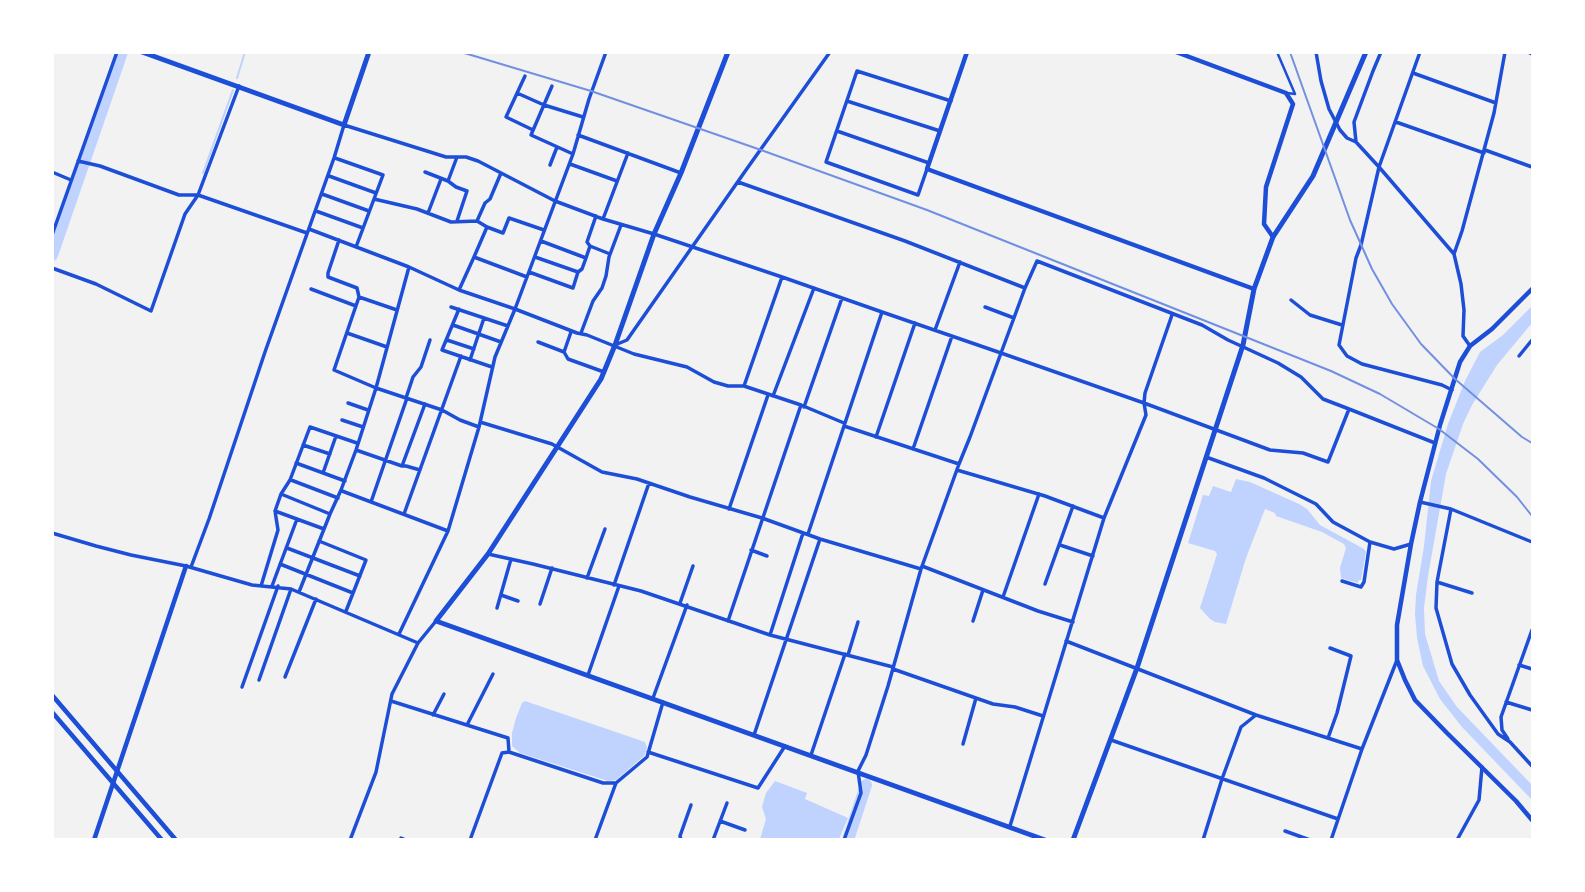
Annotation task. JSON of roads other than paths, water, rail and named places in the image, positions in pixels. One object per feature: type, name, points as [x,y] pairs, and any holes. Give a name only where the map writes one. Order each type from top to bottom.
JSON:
[{"type":"main road","points":[[142,52],[344,125],[369,52]]},
{"type":"main road","points":[[728,52],[654,234],[604,372],[488,554],[436,621],[1045,839]]},
{"type":"main road","points":[[1073,839],[1137,668],[1243,345],[1254,289],[1273,237],[1313,176],[1366,52]]},
{"type":"street","points":[[52,235],[117,52]]},
{"type":"street","points":[[399,634],[448,531],[479,424],[492,367],[573,153],[606,52]]},
{"type":"street","points":[[615,345],[627,340],[830,52]]},
{"type":"street","points":[[951,101],[857,71],[826,162],[918,195],[951,101],[967,52]]},
{"type":"street","points":[[1176,52],[1295,94],[1278,52]]},
{"type":"street","points":[[1316,52],[1329,109],[1340,130],[1347,138],[1356,142],[1379,167],[1454,254],[1464,310],[1463,336],[1470,346]]},
{"type":"street","points":[[1356,142],[1354,122],[1381,52]]},
{"type":"street","points":[[1420,52],[1379,167],[1356,258],[1339,345],[1347,356],[1362,364],[1452,390]]},
{"type":"street","points":[[1454,254],[1484,151],[1505,52]]},
{"type":"street","points":[[1413,73],[1496,103]]},
{"type":"street","points":[[525,76],[506,117],[533,130]]},
{"type":"street","points":[[52,268],[96,284],[151,311],[185,214],[198,195],[239,86]]},
{"type":"street","points":[[552,86],[531,135],[573,153]]},
{"type":"street","points":[[517,93],[583,117]]},
{"type":"street","points":[[1273,237],[1264,224],[1266,187],[1293,104],[1286,93]]},
{"type":"street","points":[[847,101],[940,131]]},
{"type":"street","points":[[1396,122],[1532,167]]},
{"type":"street","points":[[94,839],[116,770],[209,519],[344,125],[446,157],[478,161],[555,201],[603,219],[814,288],[1144,403],[1270,450],[1303,453],[1328,461],[1349,409]]},
{"type":"street","points":[[837,131],[929,163]]},
{"type":"street","points":[[578,135],[681,173]]},
{"type":"street","points":[[550,165],[557,147]]},
{"type":"street","points":[[603,219],[628,153]]},
{"type":"street","points":[[448,181],[457,157]]},
{"type":"street","points":[[334,158],[383,175],[356,247]]},
{"type":"street","points":[[78,161],[100,166],[179,195],[198,195],[339,240],[459,290],[634,354],[687,367],[714,382],[728,386],[744,386],[802,406],[876,437],[959,464]]},
{"type":"street","points":[[569,164],[617,181]]},
{"type":"street","points":[[927,169],[1254,289]]},
{"type":"street","points":[[52,172],[71,180]]},
{"type":"street","points":[[425,172],[467,191],[457,222]]},
{"type":"street","points":[[477,221],[501,173]]},
{"type":"street","points":[[328,176],[376,193]]},
{"type":"street","points":[[428,213],[442,178]]},
{"type":"street","points":[[738,181],[905,241],[1025,288]]},
{"type":"street","points":[[321,194],[369,211]]},
{"type":"street","points":[[374,199],[451,222],[477,221],[503,233],[509,218],[544,230]]},
{"type":"street","points":[[316,211],[363,228]]},
{"type":"street","points":[[596,216],[587,243],[610,254]]},
{"type":"street","points":[[581,333],[593,301],[602,288],[610,254],[621,225]]},
{"type":"street","points":[[459,290],[486,227]]},
{"type":"street","points":[[339,240],[328,276],[357,288],[359,297],[334,370],[376,388],[442,410],[460,420],[557,447],[602,472],[649,483],[820,539],[922,568],[1073,622]]},
{"type":"street","points":[[541,241],[586,258]]},
{"type":"street","points":[[474,257],[573,288],[590,246]]},
{"type":"street","points":[[535,257],[579,272]]},
{"type":"street","points":[[844,839],[861,793],[858,771],[866,755],[922,568],[1000,353],[1037,261],[1202,325],[1279,363],[1301,377],[1323,399],[1435,443]]},
{"type":"street","points":[[935,331],[960,262]]},
{"type":"street","points":[[299,592],[356,450],[409,267]]},
{"type":"street","points":[[744,386],[782,277]]},
{"type":"street","points":[[729,509],[770,396],[814,288]]},
{"type":"street","points":[[311,289],[356,306]]},
{"type":"street","points":[[1331,839],[1397,660],[1397,625],[1411,544],[1435,443],[1460,362],[1470,346],[1492,329],[1532,289]]},
{"type":"street","points":[[359,297],[397,310]]},
{"type":"street","points":[[729,621],[762,518],[842,298]]},
{"type":"street","points":[[1291,300],[1310,315],[1342,325]]},
{"type":"street","points":[[451,307],[508,326]]},
{"type":"street","points":[[985,307],[1014,318]]},
{"type":"street","points":[[459,309],[442,350],[492,367]]},
{"type":"street","points":[[770,635],[882,312]]},
{"type":"street","points":[[1010,826],[1104,518],[1146,415],[1145,393],[1172,315]]},
{"type":"street","points":[[470,360],[484,318]]},
{"type":"street","points":[[876,437],[915,323]]},
{"type":"street","points":[[453,325],[501,342]]},
{"type":"street","points":[[564,352],[572,331]]},
{"type":"street","points":[[347,333],[387,347]]},
{"type":"street","points":[[913,449],[951,336]]},
{"type":"street","points":[[371,502],[413,377],[421,367],[430,340]]},
{"type":"street","points":[[447,340],[474,349]]},
{"type":"street","points":[[1519,356],[1532,340]]},
{"type":"street","points":[[538,342],[564,352],[568,359],[604,372]]},
{"type":"street","points":[[404,514],[461,356]]},
{"type":"street","points":[[348,404],[368,410]]},
{"type":"street","points":[[402,466],[425,404]]},
{"type":"street","points":[[342,420],[363,427]]},
{"type":"street","points":[[261,586],[278,530],[275,510],[290,480],[310,427],[358,443]]},
{"type":"street","points":[[323,473],[336,436]]},
{"type":"street","points":[[303,445],[330,454]]},
{"type":"street","points":[[356,450],[420,470]]},
{"type":"street","points":[[1206,457],[1264,478],[1317,504],[1333,522],[1370,542],[1394,550],[1411,544]]},
{"type":"street","points":[[296,463],[345,481]]},
{"type":"street","points":[[957,470],[1039,494],[1104,518]]},
{"type":"street","points":[[290,480],[338,498]]},
{"type":"street","points":[[588,675],[649,483]]},
{"type":"street","points":[[341,490],[448,531]]},
{"type":"street","points":[[281,494],[330,514]]},
{"type":"street","points":[[1003,597],[1039,494]]},
{"type":"street","points":[[1421,503],[1451,509],[1532,542]]},
{"type":"street","points":[[1045,584],[1073,506]]},
{"type":"street","points":[[1451,509],[1437,582],[1436,608],[1452,664],[1498,734],[1510,742]]},
{"type":"street","points":[[275,510],[324,529]]},
{"type":"street","points":[[272,586],[297,519]]},
{"type":"street","points":[[587,578],[605,529]]},
{"type":"street","points":[[52,533],[261,586],[291,589],[418,643]]},
{"type":"street","points":[[754,735],[820,539]]},
{"type":"street","points":[[319,541],[366,560],[346,611]]},
{"type":"street","points":[[1342,581],[1361,587],[1370,542]]},
{"type":"street","points":[[1060,545],[1093,556]]},
{"type":"street","points":[[286,548],[360,576]]},
{"type":"street","points":[[751,550],[767,556]]},
{"type":"street","points":[[488,554],[641,591],[770,635],[846,654],[993,704],[1043,716]]},
{"type":"street","points":[[496,608],[512,559]]},
{"type":"street","points":[[280,564],[353,593]]},
{"type":"street","points":[[680,603],[693,566]]},
{"type":"street","points":[[540,604],[552,568]]},
{"type":"street","points":[[1437,582],[1472,593]]},
{"type":"street","points":[[242,687],[278,586]]},
{"type":"street","points":[[258,680],[291,589]]},
{"type":"street","points":[[973,621],[983,590]]},
{"type":"street","points":[[500,595],[518,601]]},
{"type":"street","points":[[285,677],[316,599]]},
{"type":"street","points":[[653,698],[687,606]]},
{"type":"street","points":[[350,839],[376,772],[396,687],[418,643],[436,621]]},
{"type":"street","points":[[811,755],[858,622]]},
{"type":"street","points":[[1532,630],[1500,723],[1510,742],[1532,766]]},
{"type":"street","points":[[1066,641],[1256,715],[1362,749]]},
{"type":"street","points":[[1328,738],[1351,656],[1330,648]]},
{"type":"street","points":[[1397,660],[1415,700],[1516,800],[1532,820]]},
{"type":"street","points":[[1519,665],[1532,669]]},
{"type":"street","points":[[467,725],[493,674]]},
{"type":"street","points":[[433,715],[444,694]]},
{"type":"street","points":[[52,695],[176,839]]},
{"type":"street","points":[[963,744],[976,698]]},
{"type":"street","points":[[391,701],[508,738],[509,752]]},
{"type":"street","points":[[595,839],[616,783],[644,760],[649,752],[663,702]]},
{"type":"street","points":[[1506,702],[1532,710]]},
{"type":"street","points":[[52,712],[162,839]]},
{"type":"street","points":[[1203,839],[1241,727],[1256,715]]},
{"type":"street","points":[[1111,740],[1338,820]]},
{"type":"street","points":[[649,752],[758,788],[785,746]]},
{"type":"street","points":[[470,839],[502,753],[509,752],[603,783],[616,783]]},
{"type":"street","points":[[1457,839],[1479,800],[1482,767]]},
{"type":"street","points":[[713,839],[727,803]]},
{"type":"street","points":[[681,839],[691,805]]},
{"type":"street","points":[[720,821],[745,830]]},
{"type":"street","points":[[1285,831],[1310,839]]},
{"type":"water","points":[[1532,306],[1532,323],[1497,365],[1463,424],[1446,474],[1424,608],[1425,634],[1439,681],[1457,707],[1532,785],[1532,800],[1462,727],[1440,699],[1423,666],[1415,614],[1431,481],[1448,424],[1480,352],[1503,335]]},
{"type":"water","points":[[1236,479],[1250,482],[1299,504],[1307,509],[1320,525],[1364,549],[1366,552],[1361,580],[1358,583],[1341,578],[1340,568],[1346,548],[1344,544],[1265,509],[1246,558],[1226,624],[1210,619],[1200,608],[1217,554],[1188,543],[1203,495],[1209,496],[1213,486],[1231,492]]},
{"type":"water","points":[[525,701],[645,742],[647,748],[644,756],[616,780],[608,781],[520,753],[512,746],[512,733]]},
{"type":"water","points":[[775,781],[807,793],[805,799],[848,818],[839,839],[760,839],[766,819],[762,807],[766,793]]},
{"type":"waterway","points":[[52,255],[122,52]]},
{"type":"waterway","points":[[237,78],[245,52]]},
{"type":"waterway","points":[[203,173],[233,90]]},
{"type":"waterway","points":[[848,840],[866,785]]},
{"type":"railway","points":[[461,52],[591,91],[927,210],[1331,371],[1380,394],[1439,429],[1478,459],[1517,497],[1532,516]]},
{"type":"railway","points":[[1290,52],[1350,220],[1372,269],[1392,304],[1421,344],[1455,379],[1532,443]]}]
